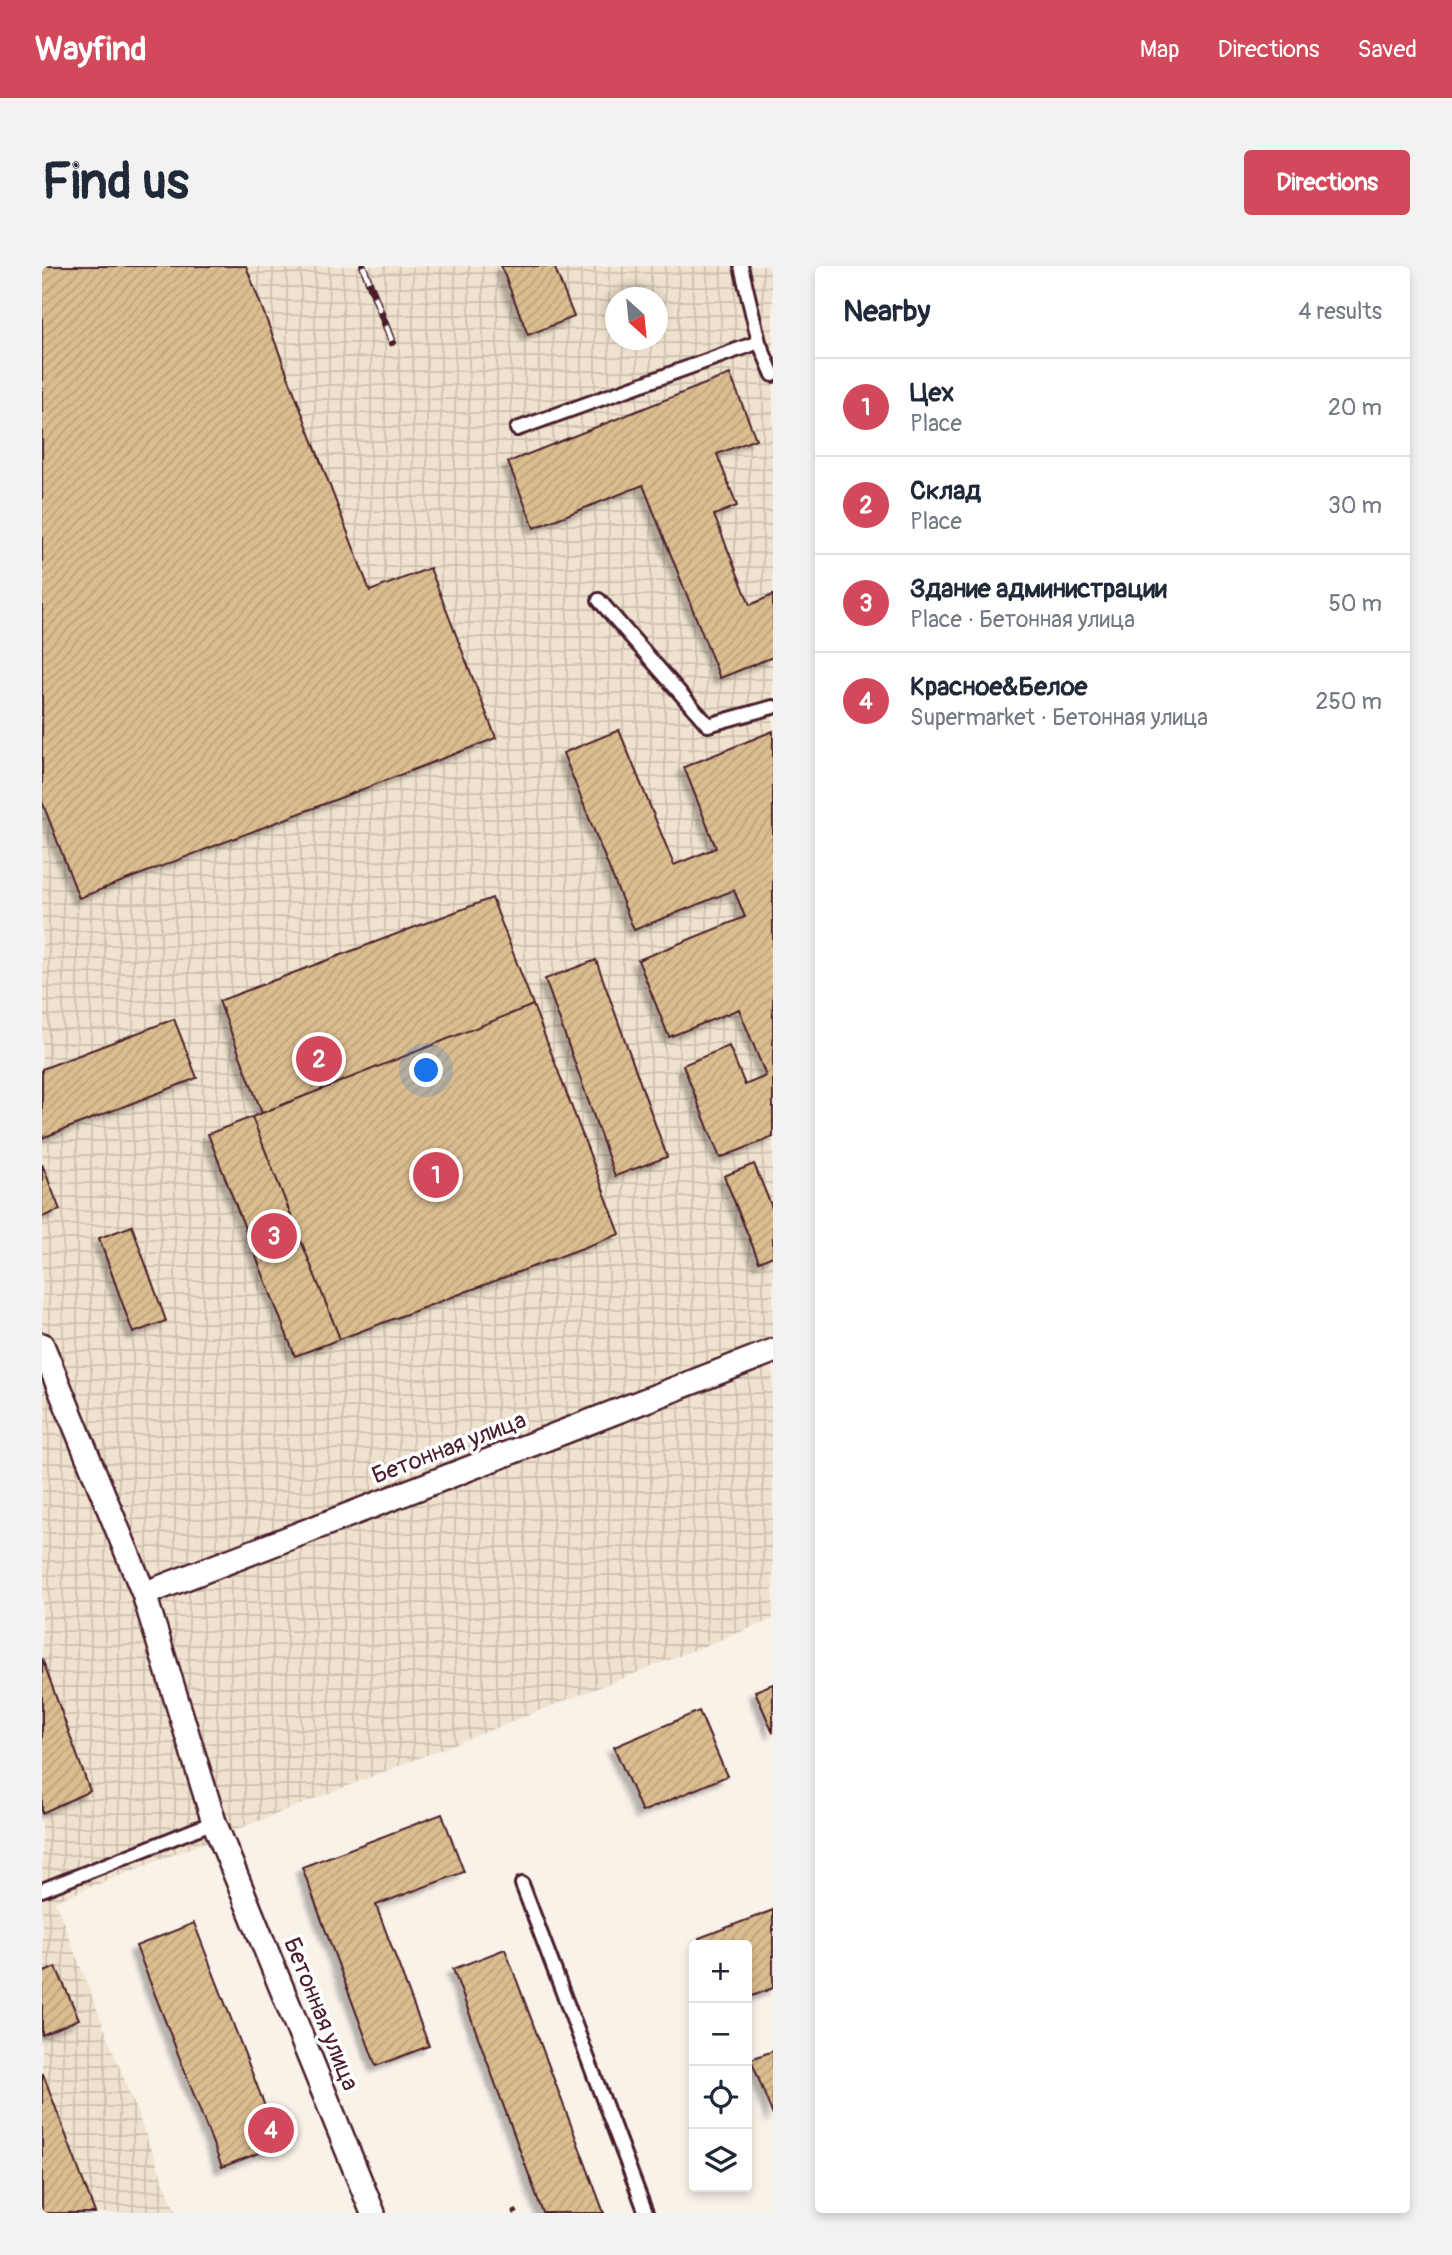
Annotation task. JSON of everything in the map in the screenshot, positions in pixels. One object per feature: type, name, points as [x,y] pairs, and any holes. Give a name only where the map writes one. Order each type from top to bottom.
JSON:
[{"type":"street","name":"Бетонная улица","points":[[42,1345],[144,1594],[214,1822],[373,2213]]},
{"type":"street","name":"Бетонная улица","points":[[144,1594],[773,1351]]},
{"type":"lane","points":[[741,266],[759,342],[773,375]]},
{"type":"lane","points":[[517,429],[759,342]]},
{"type":"lane","points":[[599,600],[708,725],[773,707]]},
{"type":"lane","points":[[42,1890],[214,1822]]},
{"type":"lane","points":[[522,1885],[646,2213]]},
{"type":"path","points":[[513,2213],[520,2210]]},
{"type":"shaded area","points":[[42,266],[773,266],[773,1619],[55,1901],[176,2213],[42,2213]]},
{"type":"building","points":[[42,266],[246,266],[370,591],[430,568],[496,738],[79,898],[42,801]]},
{"type":"building","points":[[501,266],[554,266],[574,317],[528,335]]},
{"type":"building","points":[[730,374],[756,439],[717,454],[737,506],[714,515],[750,605],[773,595],[773,657],[720,678],[643,485],[534,528],[508,462]]},
{"type":"building","points":[[619,730],[674,865],[716,848],[684,767],[773,731],[773,1137],[720,1158],[683,1065],[729,1046],[745,1085],[766,1076],[739,1009],[669,1037],[638,960],[745,917],[734,890],[634,930],[563,753]]},
{"type":"building","points":[[492,898],[533,1005],[262,1113],[219,1001]]},
{"type":"building","points":[[596,960],[667,1157],[615,1176],[545,979]]},
{"type":"building","points":[[533,1005],[620,1234],[340,1339],[252,1117]]},
{"type":"building","points":[[174,1019],[197,1078],[42,1138],[42,1069]]},
{"type":"building","points":[[252,1117],[340,1339],[295,1356],[208,1134]]},
{"type":"building","points":[[42,1164],[60,1210],[42,1217]]},
{"type":"building","points":[[754,1164],[773,1210],[773,1256],[759,1262],[724,1176]]},
{"type":"building","points":[[132,1226],[166,1321],[133,1333],[99,1238]]},
{"type":"building","points":[[42,1658],[90,1791],[42,1813]]},
{"type":"building","points":[[773,1684],[773,1733],[755,1691]]},
{"type":"building","points":[[699,1711],[727,1776],[642,1812],[614,1747]]},
{"type":"building","points":[[442,1814],[464,1872],[376,1905],[429,2046],[376,2066],[302,1867]]},
{"type":"building","points":[[773,1910],[773,1988],[752,1996],[752,1940],[699,1938]]},
{"type":"building","points":[[194,1923],[280,2145],[222,2167],[136,1946]]},
{"type":"building","points":[[505,1949],[604,2213],[543,2213],[453,1969]]},
{"type":"building","points":[[56,1967],[79,2019],[42,2035],[42,1973]]},
{"type":"building","points":[[773,2051],[773,2116],[752,2062],[752,2059]]},
{"type":"building","points":[[43,2074],[95,2213],[42,2213]]},
{"type":"railway","points":[[363,266],[392,342]]},
{"type":"place","name":"Склад","points":[[319,1059]]},
{"type":"place","name":"Цех","points":[[436,1175]]},
{"type":"place","name":"Здание администрации","points":[[274,1236]]},
{"type":"place","name":"Красное&Белое","points":[[271,2130]]}]
